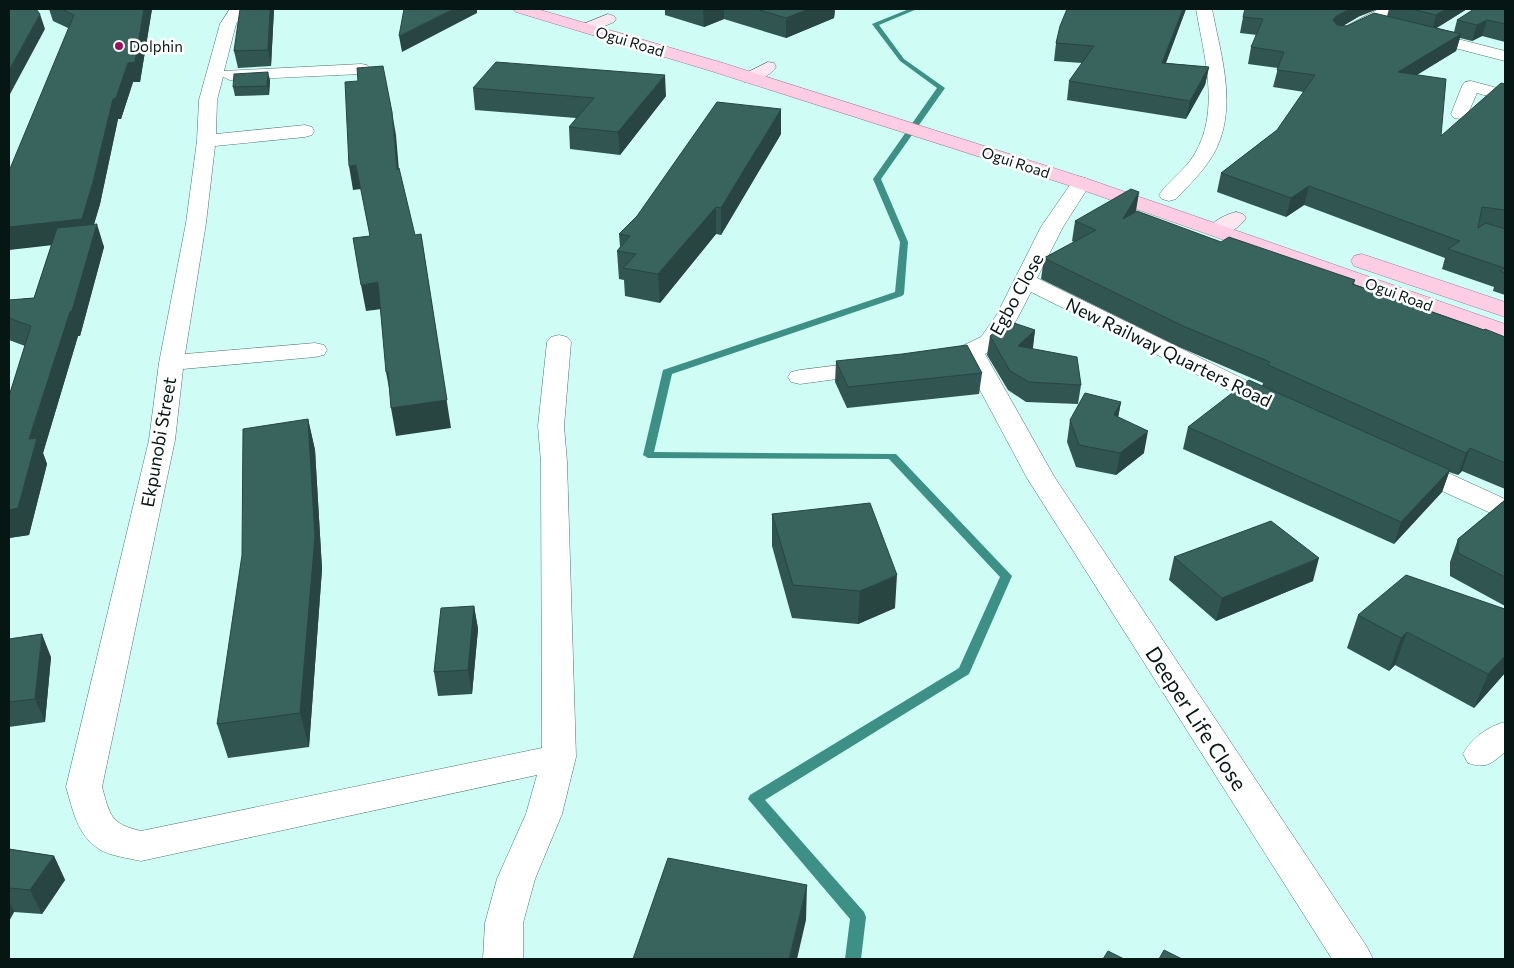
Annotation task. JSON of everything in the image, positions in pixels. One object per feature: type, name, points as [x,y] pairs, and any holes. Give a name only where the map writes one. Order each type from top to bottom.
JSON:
[{"type":"main road","name":"Ogui Road","points":[[521,9],[750,78],[903,118],[1169,194],[1505,310]]},
{"type":"main road","name":"Ogui Road","points":[[570,9],[862,96]]},
{"type":"main road","points":[[587,28],[608,19]]},
{"type":"main road","points":[[750,78],[768,67]]},
{"type":"main road","name":"Ogui Road","points":[[931,126],[1082,183],[1505,332]]},
{"type":"main road","points":[[1217,230],[1236,218]]},
{"type":"street","name":"Ekpunobi Street","points":[[238,9],[228,24],[208,100],[206,142],[196,223],[171,363],[162,440],[84,786],[94,821],[112,839],[141,846],[558,757]]},
{"type":"street","points":[[1169,194],[1203,156],[1213,135],[1218,114],[1218,93],[1204,9]]},
{"type":"street","points":[[1339,37],[1374,13],[1393,27]]},
{"type":"street","points":[[1435,38],[1450,28]]},
{"type":"street","points":[[1410,32],[1505,58]]},
{"type":"street","points":[[1460,114],[1483,77],[1505,58]]},
{"type":"street","points":[[214,76],[361,69]]},
{"type":"street","points":[[1483,77],[1505,96]]},
{"type":"street","points":[[206,142],[305,131]]},
{"type":"street","name":"Egbo Close","points":[[960,354],[989,342],[1007,317],[1052,227],[1082,183]]},
{"type":"street","name":"New Railway Quarters Road","points":[[1025,281],[1189,364],[1296,415]]},
{"type":"street","points":[[503,959],[504,923],[516,879],[544,814],[558,757],[554,462],[551,426],[558,342]]},
{"type":"street","points":[[171,363],[315,350]]},
{"type":"street","name":"Deeper Life Close","points":[[960,354],[1353,959]]},
{"type":"street","points":[[800,378],[896,365]]},
{"type":"street","points":[[1387,456],[1505,509]]},
{"type":"building","points":[[9,9],[36,9],[40,14],[9,70]]},
{"type":"building","points":[[61,9],[144,9],[135,62],[128,63],[116,98],[113,99],[82,219],[9,227],[9,171],[74,15]]},
{"type":"building","points":[[240,9],[270,9],[268,50],[234,51]]},
{"type":"building","points":[[404,9],[453,9],[399,36]]},
{"type":"building","points":[[756,9],[809,9],[786,18]]},
{"type":"building","points":[[1067,9],[1183,9],[1162,63],[1209,67],[1190,101],[1069,81],[1094,46],[1056,43]]},
{"type":"building","points":[[1245,9],[1349,9],[1336,16],[1333,20],[1337,25],[1347,26],[1374,13],[1461,34],[1398,72],[1446,79],[1441,136],[1501,83],[1505,84],[1505,210],[1482,207],[1478,228],[1486,223],[1505,229],[1505,273],[1500,271],[1504,268],[1448,249],[1460,241],[1309,186],[1291,198],[1221,173],[1277,130],[1315,75],[1277,70],[1284,52],[1251,47],[1263,19],[1243,17]]},
{"type":"building","points":[[1412,9],[1446,9],[1436,15]]},
{"type":"building","points":[[1474,9],[1505,9],[1505,24],[1487,20],[1477,25],[1457,20]]},
{"type":"building","points":[[496,62],[665,75],[618,132],[569,127],[594,98],[473,88]]},
{"type":"building","points":[[383,66],[392,112],[397,170],[399,168],[415,235],[421,234],[447,400],[391,408],[378,282],[361,285],[353,238],[370,236],[356,165],[349,166],[345,82],[358,81],[357,68]]},
{"type":"building","points":[[268,72],[267,86],[233,87],[234,74]]},
{"type":"building","points":[[717,102],[781,109],[721,208],[716,207],[658,274],[623,268],[636,254],[617,251],[630,236],[619,234],[637,216]]},
{"type":"building","points":[[1131,189],[1139,192],[1123,219],[1137,211],[1221,242],[1229,237],[1355,280],[1352,284],[1505,337],[1505,463],[1470,448],[1466,453],[1268,365],[1270,362],[1183,326],[1044,258],[1096,230],[1075,221]]},
{"type":"building","points":[[97,224],[72,311],[70,312],[29,439],[37,438],[18,508],[9,510],[9,396],[31,326],[9,318],[9,300],[34,298],[57,228]]},
{"type":"building","points":[[1008,321],[1035,330],[1018,346],[1077,357],[1081,385],[1029,382],[1010,371],[990,336]]},
{"type":"building","points":[[967,345],[982,373],[848,387],[836,361],[902,354]]},
{"type":"building","points":[[1249,380],[1450,470],[1401,522],[1188,427]]},
{"type":"building","points":[[1085,393],[1121,402],[1114,415],[1148,431],[1120,453],[1079,445],[1070,420]]},
{"type":"building","points":[[308,419],[315,537],[300,713],[217,724],[242,555],[243,429]]},
{"type":"building","points":[[1505,500],[1505,577],[1458,553],[1458,539]]},
{"type":"building","points":[[870,503],[897,575],[860,591],[793,585],[772,514]]},
{"type":"building","points":[[1271,521],[1319,558],[1222,598],[1174,557]]},
{"type":"building","points":[[1406,575],[1505,609],[1505,656],[1488,674],[1407,632],[1401,638],[1358,615]]},
{"type":"building","points":[[474,606],[468,670],[434,672],[441,608]]},
{"type":"building","points":[[42,634],[35,699],[9,702],[9,639]]},
{"type":"building","points":[[9,849],[54,856],[30,890],[9,888]]},
{"type":"building","points":[[668,858],[807,885],[789,959],[633,959]]},
{"type":"building","points":[[1164,950],[1182,959],[1159,959]]},
{"type":"building","points":[[1108,951],[1124,959],[1103,959]]},
{"type":"waterway","points":[[853,959],[858,917],[755,799],[964,671],[1006,576],[892,456],[648,455],[667,372],[899,294],[904,242],[877,179],[941,88],[902,60],[875,24],[914,9]]},
{"type":"place","name":"Dolphin","points":[[119,46]]}]
